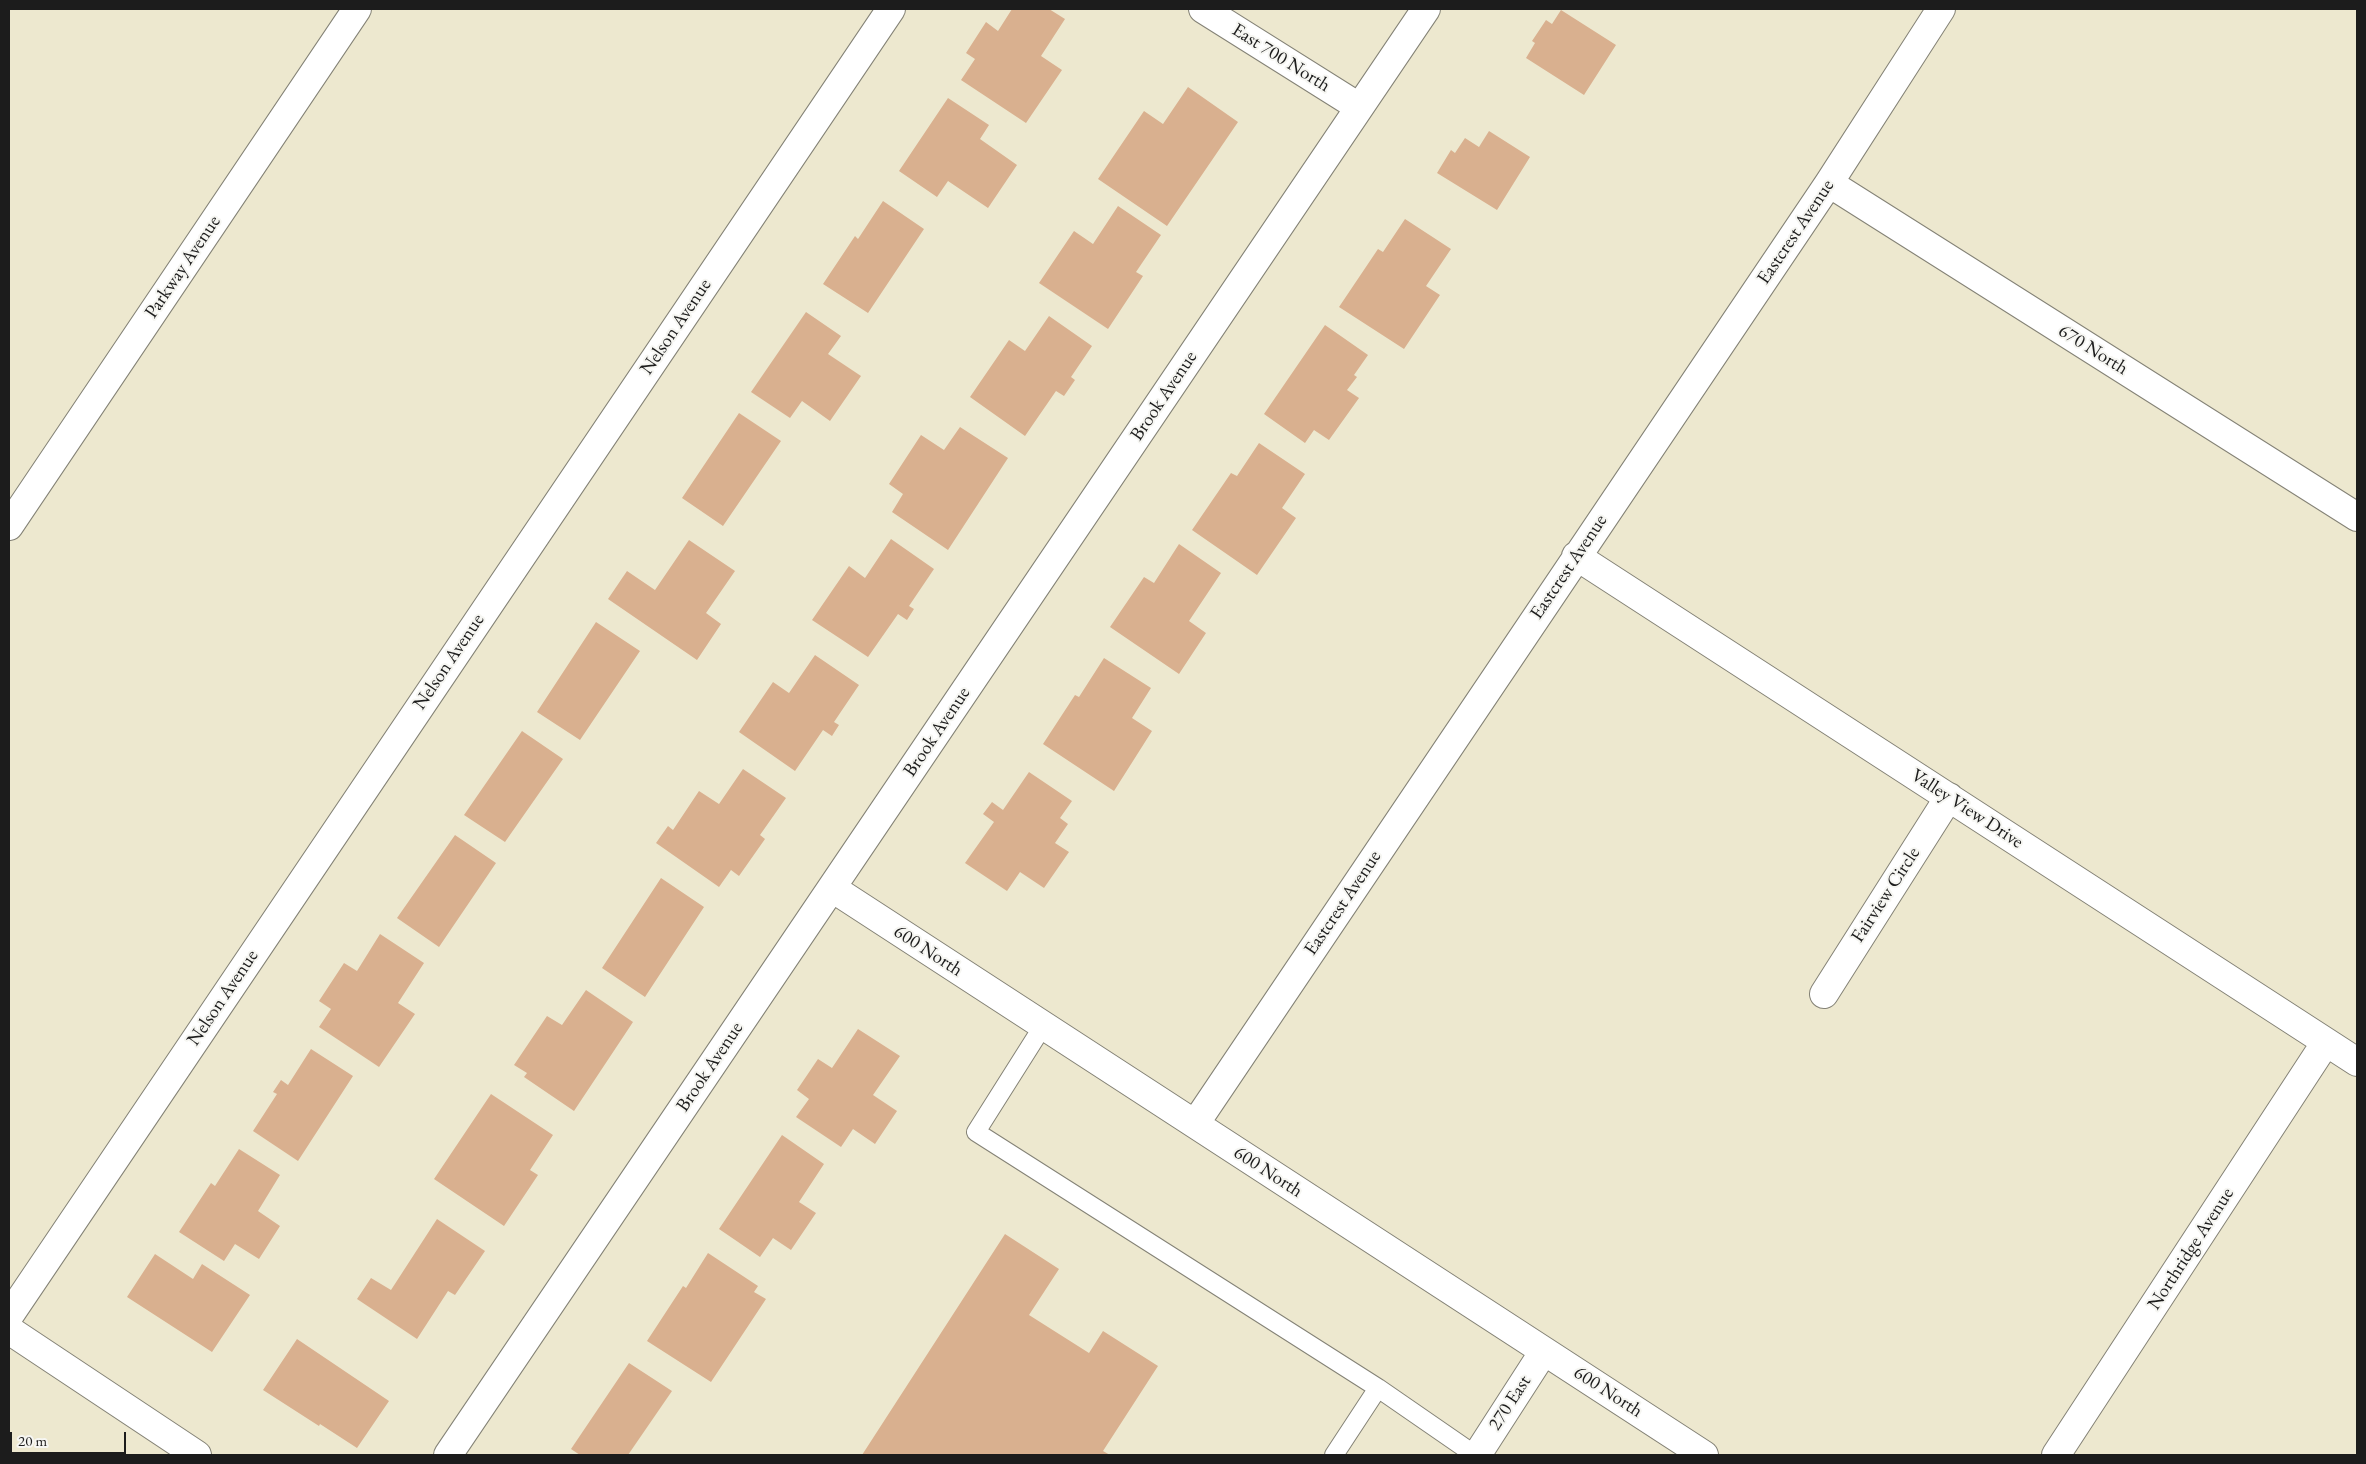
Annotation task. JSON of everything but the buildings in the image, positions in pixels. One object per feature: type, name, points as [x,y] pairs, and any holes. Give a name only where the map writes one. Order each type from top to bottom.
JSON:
[{"type":"street","name":"Parkway Avenue","points":[[9,526],[357,9]]},
{"type":"street","name":"Nelson Avenue","points":[[9,1316],[891,9]]},
{"type":"street","name":"East 700 North","points":[[1203,9],[1359,108]]},
{"type":"street","name":"Brook Avenue","points":[[448,1455],[1426,9]]},
{"type":"street","name":"Eastcrest Avenue","points":[[1195,1124],[1829,183],[1941,9]]},
{"type":"street","name":"670 North","points":[[1829,183],[2357,517]]},
{"type":"street","name":"Valley View Drive","points":[[1576,556],[2357,1062]]},
{"type":"street","name":"Fairview Circle","points":[[1824,994],[1949,797]]},
{"type":"street","name":"600 North","points":[[832,888],[1704,1455]]},
{"type":"street","name":"Northridge Avenue","points":[[2056,1455],[2326,1042]]},
{"type":"street","points":[[9,1330],[197,1455]]},
{"type":"street","name":"270 East","points":[[1476,1455],[1544,1351]]},
{"type":"lane","points":[[1043,1026],[976,1132],[1378,1388],[1476,1455]]},
{"type":"lane","points":[[1334,1455],[1378,1388]]}]
